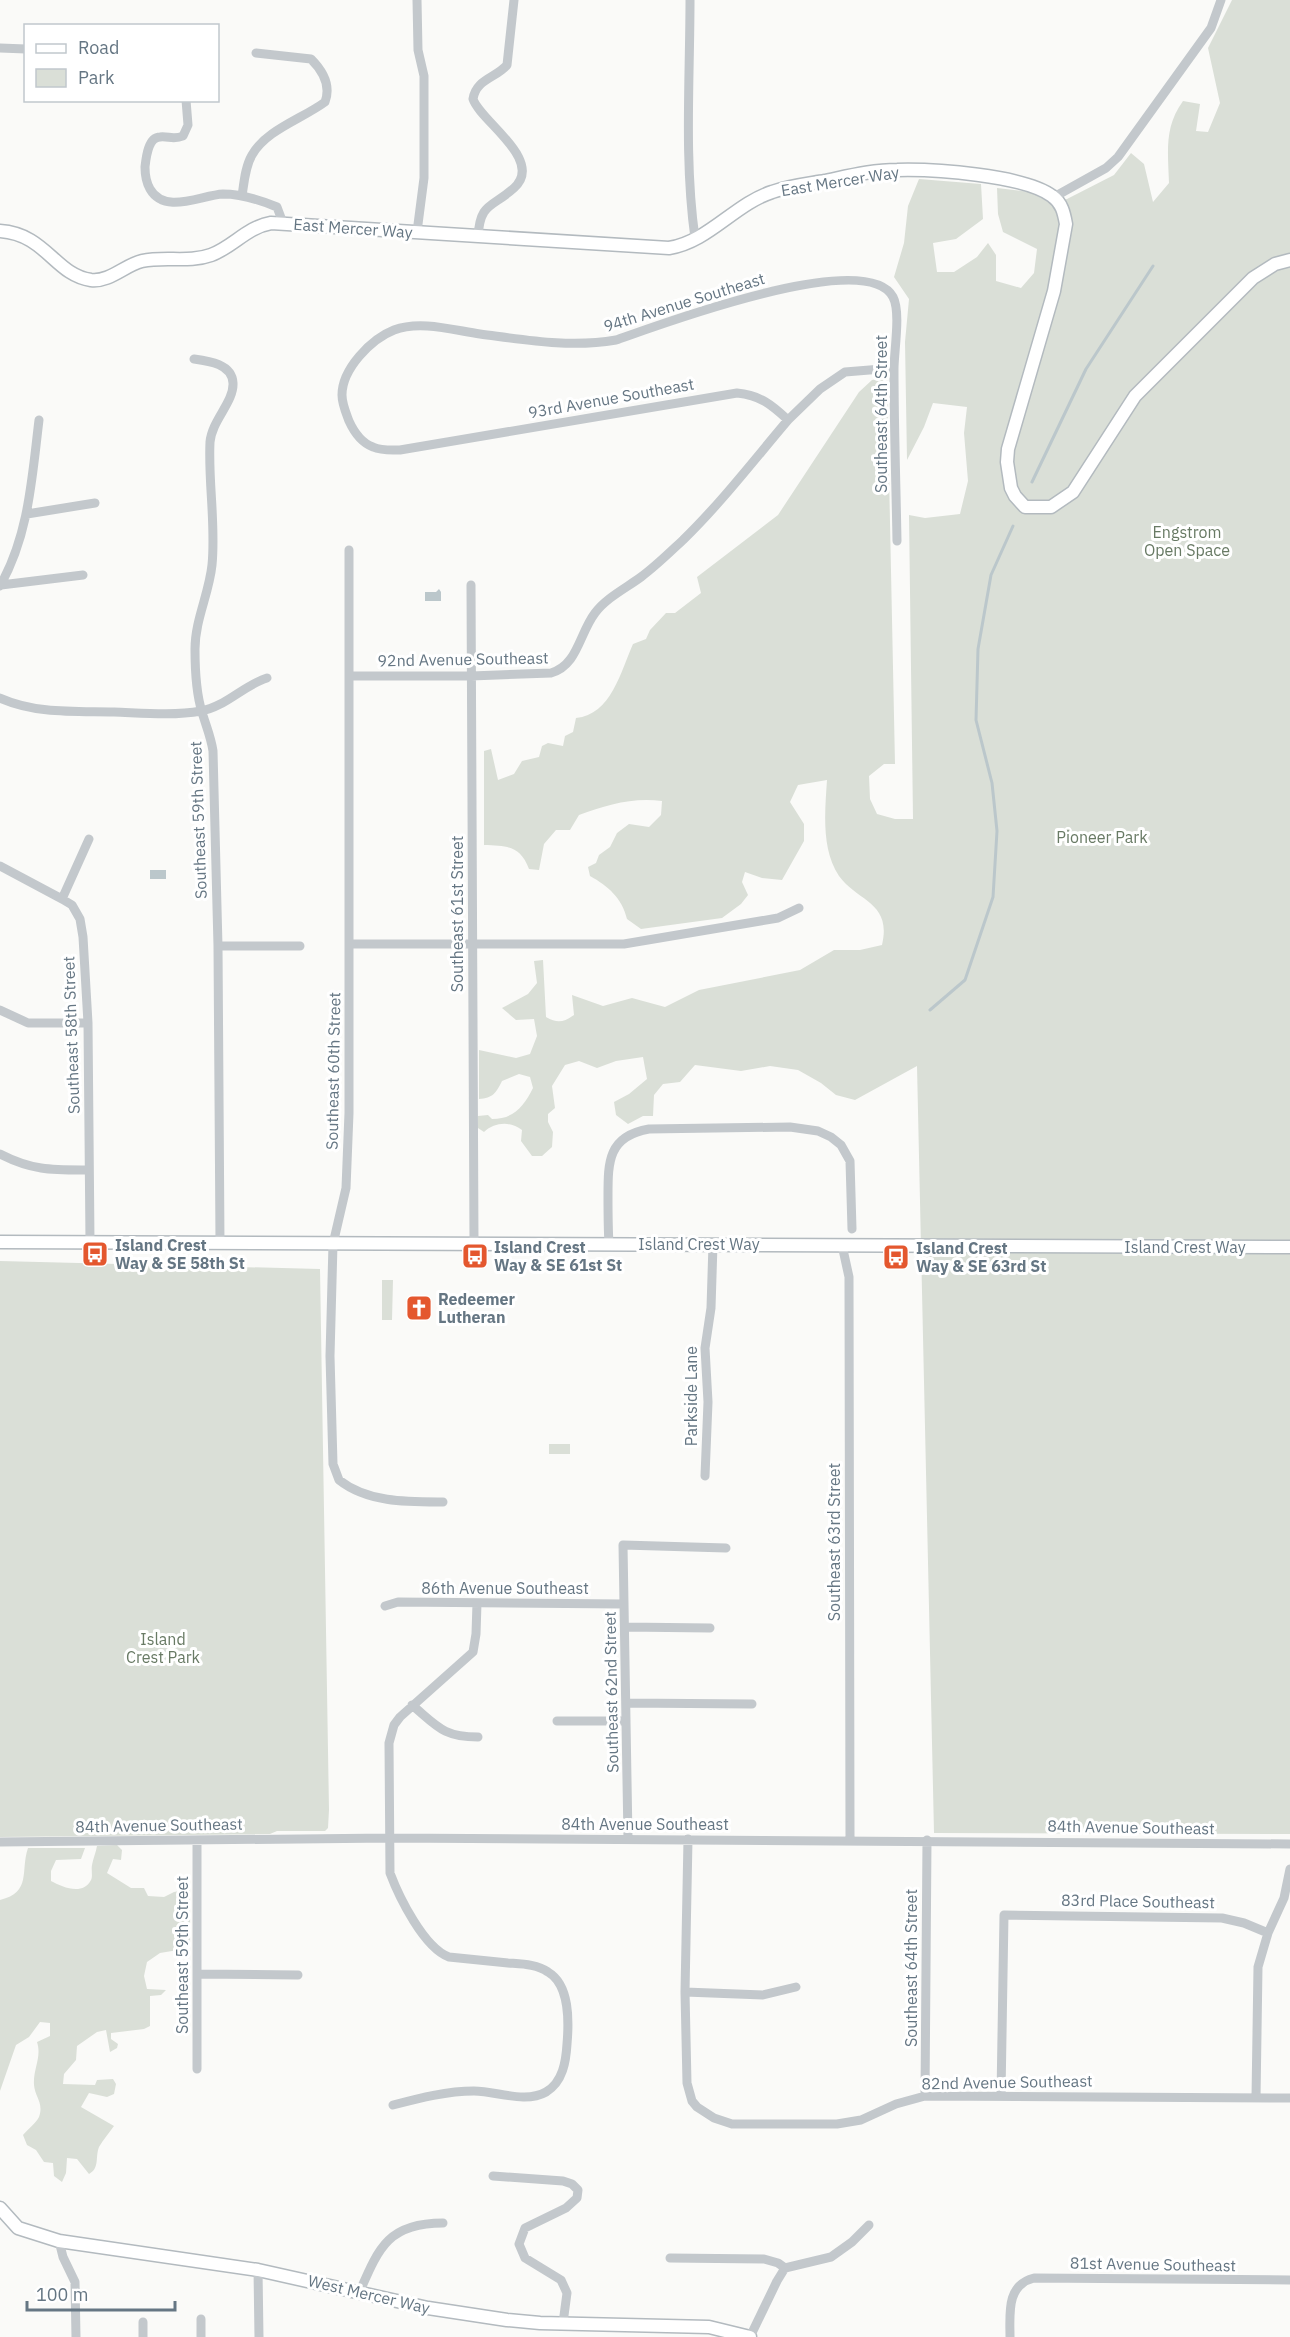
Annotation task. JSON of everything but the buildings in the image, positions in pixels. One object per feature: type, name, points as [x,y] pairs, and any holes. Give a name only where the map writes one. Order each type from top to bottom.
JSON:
[{"type":"street","points":[[417,0],[418,50],[424,76],[424,178],[417,232]]},
{"type":"street","points":[[478,237],[481,215],[491,204],[517,185],[521,173],[521,164],[512,147],[476,106],[473,99],[479,84],[507,65],[514,0]]},
{"type":"street","points":[[690,0],[689,168],[695,238]]},
{"type":"street","points":[[1221,0],[1211,28],[1118,157],[1106,168],[1054,197],[1064,213],[1065,236],[1054,291],[1008,449],[1007,462],[1011,488],[1015,496],[1025,507],[1051,507],[1073,492],[1135,396],[1253,278],[1275,264],[1290,260]]},
{"type":"street","points":[[0,48],[24,49]]},
{"type":"street","points":[[242,196],[244,177],[251,155],[266,138],[325,102],[329,92],[327,83],[311,59],[256,53]]},
{"type":"street","points":[[186,102],[188,125],[183,136],[177,138],[160,136],[153,139],[149,146],[145,174],[152,192],[168,202],[224,194],[242,196],[277,207],[283,223]]},
{"type":"street","name":"East Mercer Way","points":[[0,231],[26,237],[37,243],[73,274],[94,280],[107,277],[141,261],[162,258],[193,259],[214,254],[252,228],[283,223],[669,248],[680,246],[695,238],[728,215],[771,192],[885,171],[913,170],[1017,182],[1038,187],[1054,197]]},
{"type":"street","name":"94th Avenue Southeast","points":[[342,394],[347,376],[358,359],[385,334],[408,327],[441,328],[561,344],[597,343],[616,340],[728,302],[790,287],[847,280],[866,281],[888,289]]},
{"type":"street","name":"Southeast 64th Street","points":[[888,289],[895,303],[897,541]]},
{"type":"street","name":"Southeast 59th Street","points":[[194,359],[224,367],[231,375],[233,383],[231,393],[210,438],[212,564],[207,591],[199,615],[195,649],[201,711],[211,736],[213,751],[218,946],[220,1243]]},
{"type":"street","points":[[788,420],[820,389],[845,372],[894,368]]},
{"type":"street","name":"93rd Avenue Southeast","points":[[342,394],[345,412],[352,428],[362,440],[373,447],[384,450],[400,450],[737,393],[756,396],[769,402],[788,420]]},
{"type":"street","points":[[1,585],[13,561],[27,514],[39,420]]},
{"type":"street","name":"92nd Avenue Southeast","points":[[349,676],[550,674],[567,665],[594,615],[602,605],[644,574],[683,540],[788,420]]},
{"type":"street","points":[[27,514],[95,503]]},
{"type":"street","name":"Southeast 60th Street","points":[[349,550],[349,1113],[346,1188],[333,1244],[330,1356],[332,1449],[335,1474],[344,1484],[382,1498],[403,1502],[443,1502]]},
{"type":"street","points":[[1,585],[83,575]]},
{"type":"street","name":"Southeast 61st Street","points":[[471,585],[474,1243]]},
{"type":"street","points":[[0,698],[44,710],[140,713],[201,711],[267,678]]},
{"type":"street","points":[[0,866],[62,899],[89,839]]},
{"type":"street","name":"Southeast 58th Street","points":[[62,899],[72,905],[80,919],[83,937],[88,1023],[90,1242]]},
{"type":"street","points":[[349,944],[624,944],[778,918],[798,908]]},
{"type":"street","points":[[218,946],[300,946]]},
{"type":"street","points":[[0,1010],[28,1023],[88,1023]]},
{"type":"street","points":[[609,1244],[609,1167],[612,1152],[630,1135],[649,1129],[790,1127],[818,1131],[831,1137],[845,1151],[850,1161],[852,1229]]},
{"type":"street","points":[[0,1154],[26,1166],[40,1169],[89,1170]]},
{"type":"street","name":"Island Crest Way","points":[[0,1242],[1290,1247]]},
{"type":"street","name":"Parkside Lane","points":[[705,1476],[708,1402],[705,1348],[711,1308],[713,1244]]},
{"type":"street","name":"Southeast 63rd Street","points":[[842,1245],[849,1277],[850,1840]]},
{"type":"street","name":"Southeast 62nd Street","points":[[628,1839],[623,1545],[726,1548]]},
{"type":"street","name":"86th Avenue Southeast","points":[[386,1606],[398,1602],[624,1604]]},
{"type":"street","points":[[393,2105],[458,2092],[475,2091],[526,2097],[546,2092],[560,2078],[563,2069],[568,2030],[563,1991],[550,1973],[532,1965],[449,1957],[436,1950],[423,1934],[393,1882],[388,1860],[389,1743],[394,1725],[412,1705],[473,1652],[477,1634],[477,1603]]},
{"type":"street","points":[[625,1627],[710,1628]]},
{"type":"street","points":[[626,1703],[752,1704]]},
{"type":"street","points":[[412,1705],[445,1732],[460,1737],[478,1737]]},
{"type":"street","points":[[557,1721],[626,1721]]},
{"type":"street","name":"84th Avenue Southeast","points":[[0,1842],[389,1838],[1290,1844]]},
{"type":"street","points":[[688,1839],[685,1992],[763,1995],[796,1987]]},
{"type":"street","name":"Southeast 59th Street","points":[[197,1840],[197,2069]]},
{"type":"street","name":"Southeast 64th Street","points":[[925,2096],[927,1840]]},
{"type":"street","points":[[1256,2098],[1257,1982],[1261,1955],[1284,1898],[1290,1869]]},
{"type":"street","name":"83rd Place Southeast","points":[[1001,2095],[1004,1915],[1222,1918],[1244,1923],[1268,1933]]},
{"type":"street","points":[[197,1974],[298,1975]]},
{"type":"street","name":"82nd Avenue Southeast","points":[[685,1992],[689,2093],[698,2107],[714,2118],[732,2124],[837,2124],[861,2120],[896,2103],[925,2096],[1290,2098]]},
{"type":"street","points":[[493,2176],[563,2181],[572,2184],[578,2190],[577,2198],[566,2208],[525,2228],[519,2244],[525,2258],[561,2280],[567,2293],[563,2323]]},
{"type":"street","name":"West Mercer Way","points":[[0,2208],[18,2228],[59,2241],[258,2270],[481,2317],[563,2323],[710,2327],[750,2337]]},
{"type":"street","points":[[360,2291],[378,2252],[396,2234],[411,2227],[443,2223]]},
{"type":"street","points":[[750,2337],[785,2268],[831,2257],[852,2242],[869,2225]]},
{"type":"street","points":[[59,2241],[63,2257],[75,2282],[76,2337]]},
{"type":"street","points":[[670,2258],[764,2259],[778,2263],[785,2268]]},
{"type":"street","points":[[258,2270],[259,2337]]},
{"type":"street","name":"81st Avenue Southeast","points":[[1010,2337],[1011,2299],[1018,2287],[1034,2278],[1290,2280]]},
{"type":"street","points":[[201,2319],[201,2337]]},
{"type":"street","points":[[142,2337],[143,2322]]},
{"type":"green space","points":[[1232,0],[1290,0],[1290,1834],[934,1833],[917,1066],[855,1100],[836,1095],[798,1070],[770,1066],[741,1071],[695,1065],[680,1082],[663,1084],[654,1095],[653,1116],[643,1116],[628,1124],[616,1115],[614,1102],[629,1094],[647,1079],[643,1057],[616,1061],[597,1068],[579,1061],[565,1065],[552,1086],[555,1108],[548,1114],[548,1122],[553,1132],[552,1147],[542,1156],[532,1156],[521,1141],[522,1130],[513,1125],[498,1125],[484,1132],[478,1128],[478,1116],[488,1115],[492,1119],[512,1114],[522,1106],[533,1088],[530,1077],[519,1074],[502,1081],[491,1096],[479,1099],[479,1050],[516,1058],[530,1054],[537,1036],[534,1019],[516,1020],[502,1008],[528,994],[537,983],[534,961],[543,960],[546,1017],[554,1021],[561,1021],[574,1015],[572,995],[603,1006],[632,998],[665,1007],[699,990],[800,970],[834,950],[860,950],[882,945],[884,931],[878,911],[839,876],[829,854],[826,830],[827,780],[798,785],[790,802],[804,824],[804,841],[782,880],[762,878],[745,872],[742,882],[748,895],[741,904],[722,918],[641,929],[627,919],[622,905],[613,893],[590,876],[588,867],[596,863],[599,855],[610,847],[617,833],[629,824],[649,827],[661,815],[662,801],[641,800],[620,803],[579,815],[570,830],[556,830],[544,844],[539,870],[529,869],[517,851],[506,847],[484,845],[484,751],[491,749],[498,780],[514,774],[522,761],[539,757],[542,746],[548,743],[563,746],[565,736],[573,732],[576,718],[598,709],[613,690],[633,644],[646,639],[650,630],[666,613],[675,613],[701,593],[697,577],[778,515],[859,392],[872,380],[887,377],[895,764],[884,764],[869,776],[870,799],[877,814],[895,819],[913,819],[909,515],[925,518],[960,514],[968,481],[964,433],[967,407],[933,403],[907,460],[905,342],[909,299],[894,277],[904,243],[908,206],[919,179],[981,184],[983,219],[956,239],[933,243],[937,272],[954,272],[977,257],[988,243],[996,255],[996,281],[1021,288],[1034,273],[1037,249],[1003,232],[998,214],[997,188],[1030,192],[1051,203],[1067,199],[1114,175],[1131,153],[1144,164],[1153,202],[1169,183],[1170,130],[1183,101],[1200,104],[1196,131],[1208,132],[1220,103],[1208,48]]},
{"type":"green space","name":"Island Crest Park","points":[[0,1261],[320,1269],[329,1810],[328,1828],[325,1831],[277,1831],[270,1834],[0,1837]]},
{"type":"green space","points":[[382,1280],[393,1280],[392,1320],[382,1320]]},
{"type":"green space","points":[[549,1444],[570,1444],[570,1454],[549,1454]]},
{"type":"green space","points":[[117,1845],[122,1850],[121,1860],[113,1859],[107,1873],[131,1888],[144,1888],[148,1896],[164,1897],[174,1892],[190,1889],[190,1940],[178,1950],[160,1953],[147,1962],[144,1976],[147,1989],[166,1990],[161,1995],[150,1996],[150,2026],[144,2029],[111,2033],[111,2039],[118,2044],[117,2048],[110,2052],[106,2030],[97,2032],[77,2046],[76,2060],[64,2074],[63,2084],[95,2085],[97,2080],[113,2079],[116,2084],[114,2094],[107,2097],[89,2093],[81,2107],[114,2126],[99,2147],[95,2169],[89,2174],[77,2159],[67,2158],[66,2173],[62,2182],[54,2176],[53,2163],[44,2162],[36,2150],[27,2145],[23,2135],[39,2117],[40,2104],[34,2085],[37,2042],[50,2036],[50,2023],[40,2022],[29,2037],[16,2045],[0,2091],[0,1900],[17,1892],[21,1886],[28,1848],[85,1848],[81,1859],[56,1860],[51,1871],[51,1881],[66,1888],[78,1889],[83,1888],[91,1880],[97,1846]]},
{"type":"shaded area","points":[[439,589],[441,601],[425,601],[425,592],[436,592]]},
{"type":"shaded area","points":[[150,870],[166,870],[166,879],[150,879]]},
{"type":"waterway","points":[[1032,482],[1086,369],[1153,266]]},
{"type":"waterway","points":[[930,1010],[965,980],[993,897],[997,831],[992,783],[976,720],[978,649],[991,575],[1013,526]]},
{"type":"place","name":"Island Crest Way & SE 58th St","points":[[95,1254]]},
{"type":"place","name":"Island Crest Way & SE 61st St","points":[[475,1256]]},
{"type":"place","name":"Island Crest Way & SE 63rd St","points":[[896,1257]]},
{"type":"place","name":"Redeemer Lutheran","points":[[419,1308]]},
{"type":"park label","name":"Engstrom Open Space","points":[[1187,541]]},
{"type":"park label","name":"Pioneer Park","points":[[1102,837]]}]
